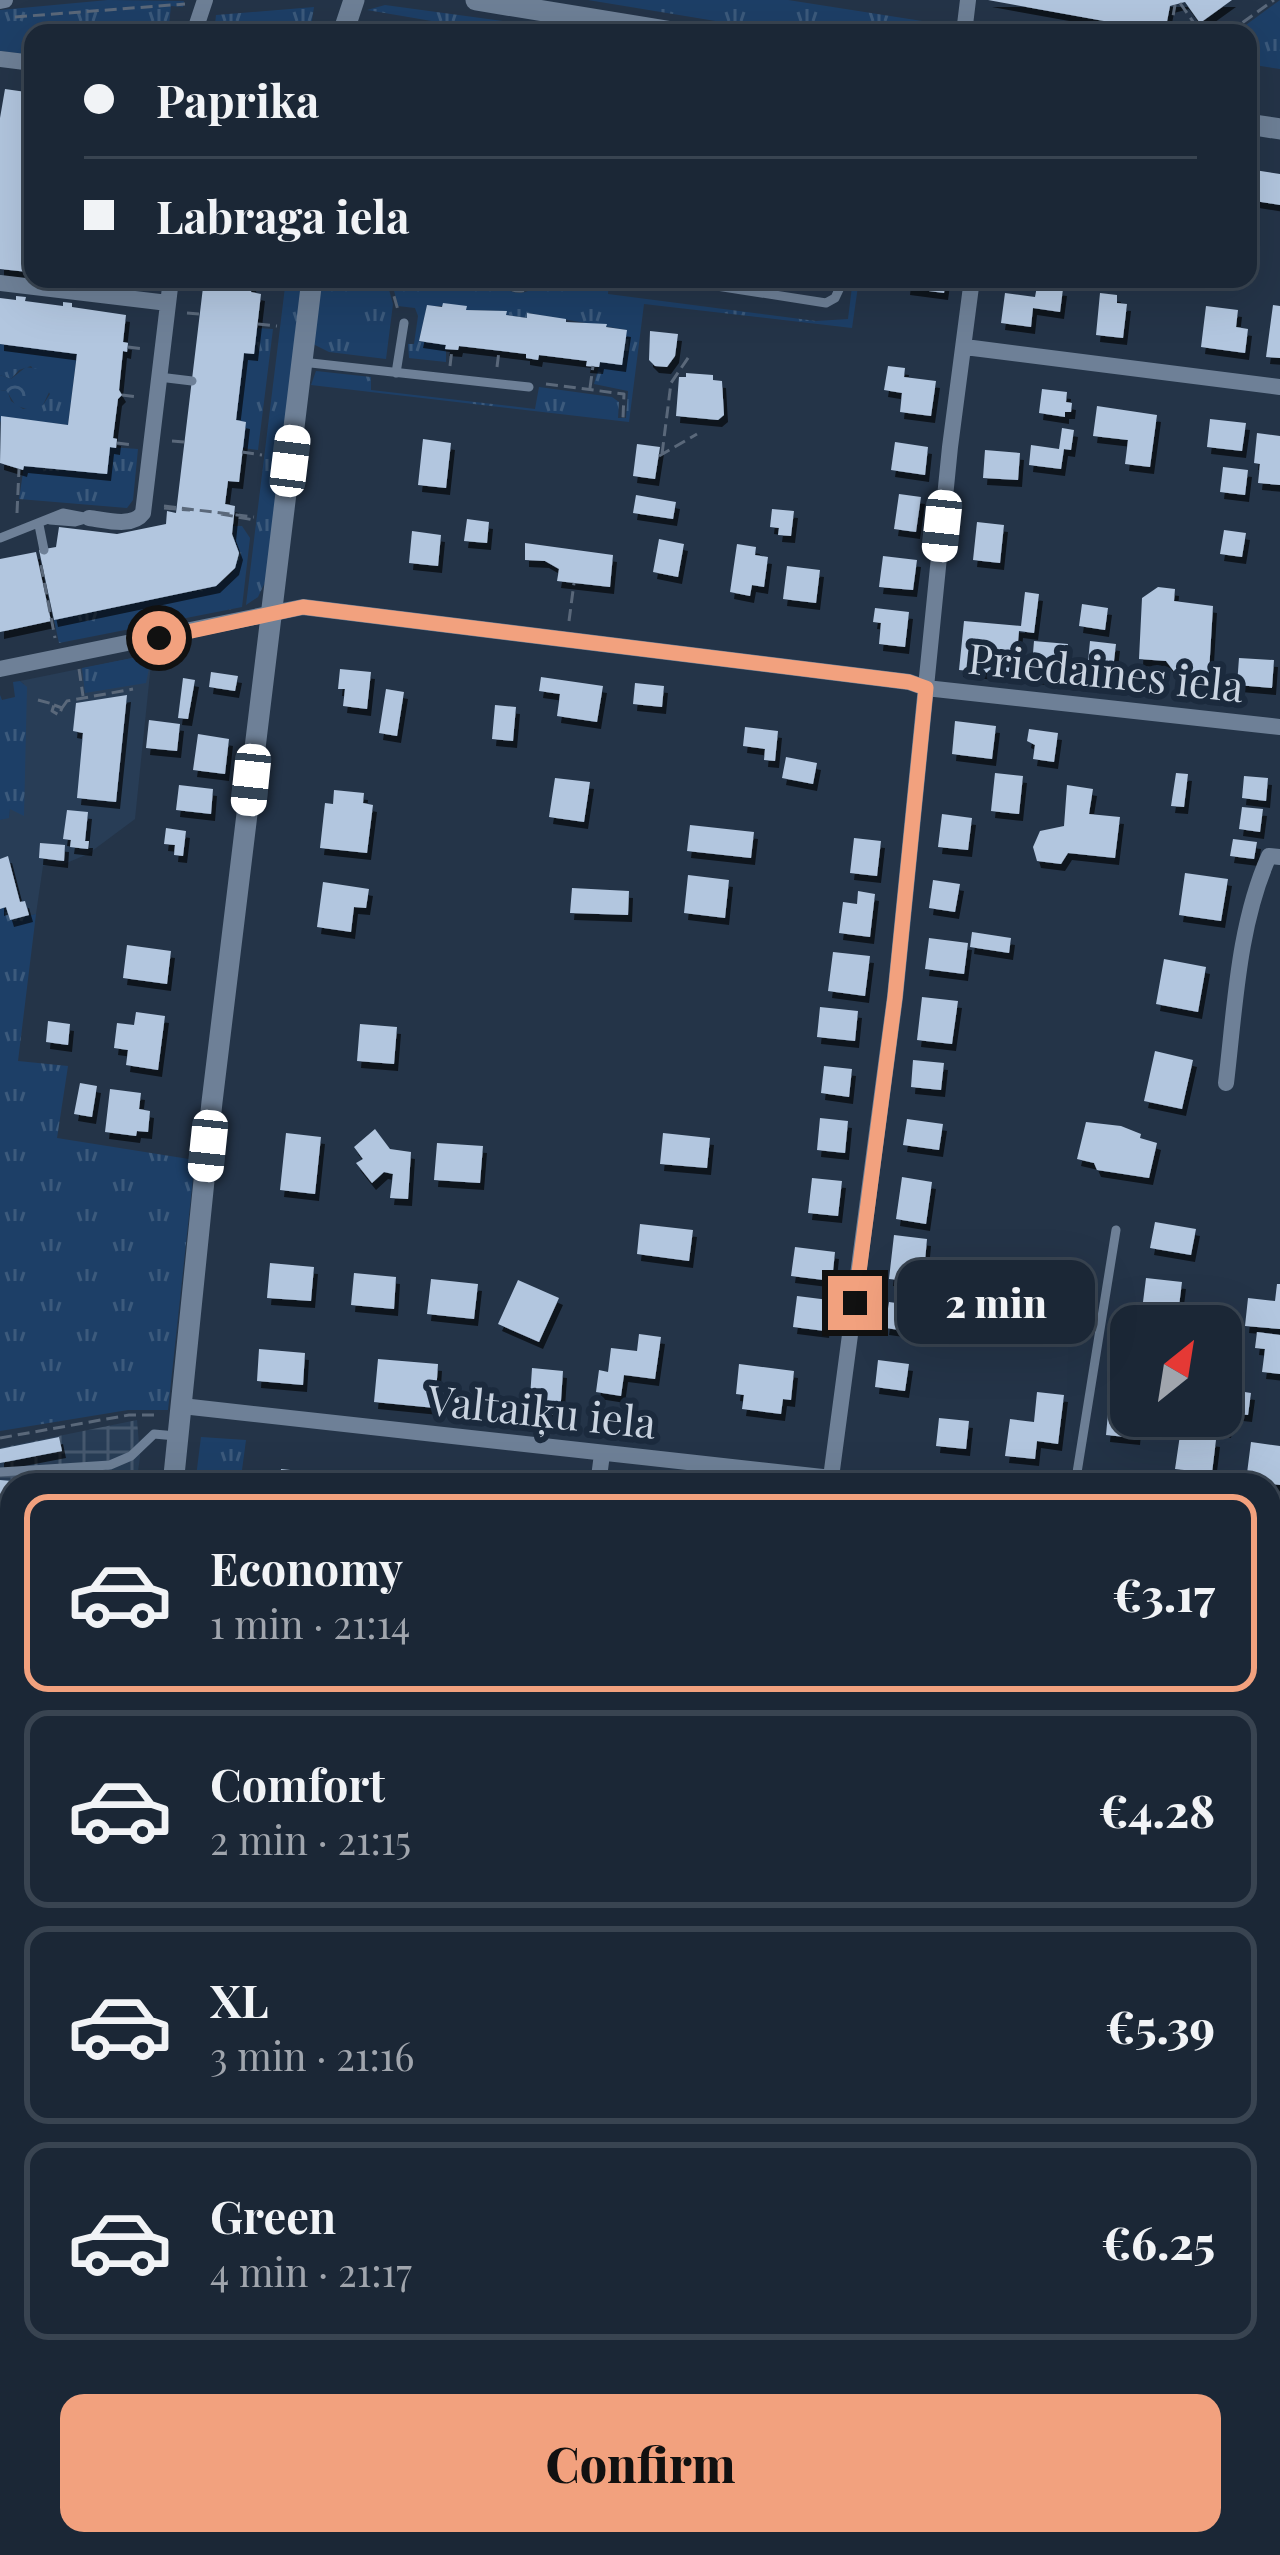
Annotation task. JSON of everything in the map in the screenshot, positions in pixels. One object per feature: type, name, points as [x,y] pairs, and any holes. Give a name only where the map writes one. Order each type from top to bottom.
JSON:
[{"type":"street","points":[[476,0],[574,8],[616,24]]},
{"type":"street","points":[[42,288],[168,303]]},
{"type":"street","points":[[89,518],[147,522],[170,288]]},
{"type":"street","points":[[174,1473],[212,1102],[311,288]]},
{"type":"street","points":[[832,1473],[895,997],[950,447],[971,288]]},
{"type":"street","points":[[965,347],[1280,387]]},
{"type":"street","name":"Priedaines iela","points":[[0,669],[303,607],[909,682],[926,688],[1280,727]]},
{"type":"street","points":[[1226,1083],[1239,975],[1257,882],[1269,856],[1280,857]]},
{"type":"street","name":"Valtaiķu iela","points":[[180,1420],[602,1454],[757,1473]]},
{"type":"street","points":[[600,1473],[602,1454]]},
{"type":"lane","points":[[730,288],[826,303],[840,288]]},
{"type":"lane","points":[[396,373],[398,322]]},
{"type":"lane","points":[[302,362],[529,388]]},
{"type":"lane","points":[[159,377],[192,381]]},
{"type":"lane","points":[[0,538],[64,513],[89,518]]},
{"type":"lane","points":[[41,550],[44,523]]},
{"type":"lane","points":[[1077,1473],[1116,1230]]},
{"type":"lane","points":[[0,1472],[110,1465],[131,1456],[154,1434],[180,1420]]},
{"type":"lane","points":[[55,1473],[56,1468]]},
{"type":"path","points":[[1241,24],[1274,0]]},
{"type":"path","points":[[0,18],[177,3],[202,19]]},
{"type":"path","points":[[1172,24],[1177,4],[1194,24]]},
{"type":"path","points":[[391,288],[398,322]]},
{"type":"path","points":[[395,304],[398,322]]},
{"type":"path","points":[[188,313],[200,314]]},
{"type":"path","points":[[258,324],[277,326]]},
{"type":"path","points":[[450,366],[452,350]]},
{"type":"path","points":[[496,371],[499,351]]},
{"type":"path","points":[[690,356],[671,383],[661,455],[697,434]]},
{"type":"path","points":[[590,390],[593,366]]},
{"type":"path","points":[[172,441],[184,442]]},
{"type":"path","points":[[242,452],[262,454]]},
{"type":"path","points":[[16,504],[19,469]]},
{"type":"path","points":[[166,507],[254,518]]},
{"type":"path","points":[[41,550],[57,646]]},
{"type":"path","points":[[566,641],[574,583]]},
{"type":"path","points":[[79,667],[83,697]]},
{"type":"path","points":[[55,705],[53,714],[59,715],[67,701],[133,689]]},
{"type":"path","points":[[38,700],[75,712]]},
{"type":"path","points":[[0,1438],[129,1415],[180,1420]]},
{"type":"shaded area","points":[[152,654],[135,819],[88,854],[43,866],[36,914],[10,920],[0,908],[0,820],[9,817],[24,684],[20,681]]},
{"type":"shaded area","points":[[137,1420],[140,1457],[138,1473],[0,1473],[0,1448]]},
{"type":"green space","points":[[108,0],[184,1],[183,7],[171,6],[169,24],[24,24],[24,54],[0,51],[0,10]]},
{"type":"green space","points":[[588,0],[788,0],[941,24],[733,24]]},
{"type":"green space","points":[[1280,0],[1280,69],[1257,65],[1257,24],[1247,24]]},
{"type":"green space","points":[[385,5],[524,24],[449,24],[367,10]]},
{"type":"green space","points":[[314,7],[311,24],[215,24],[216,15]]},
{"type":"green space","points":[[285,288],[303,288],[269,574],[258,597],[246,605]]},
{"type":"green space","points":[[319,288],[389,288],[393,304],[386,359],[329,352],[313,344]]},
{"type":"green space","points":[[393,288],[504,288],[519,293],[533,288],[608,288],[608,294],[816,321],[848,319],[852,288],[858,288],[852,328],[644,304],[629,422],[311,385],[316,371],[371,377],[371,390],[535,409],[539,387],[612,397],[619,402],[618,418],[626,418],[628,391],[594,384],[600,362],[622,365],[626,330],[528,313],[527,318],[506,315],[506,311],[466,310],[466,306],[427,306],[419,341],[446,345],[446,362],[409,358],[408,344],[414,344],[418,316],[415,308],[398,306]]},
{"type":"green space","points":[[257,328],[273,329],[258,450],[243,448],[236,420],[244,353],[254,354]]},
{"type":"green space","points":[[0,344],[77,354],[68,425],[2,417],[0,423],[0,391],[7,390],[11,401],[23,409],[43,405],[50,394],[31,366],[11,379],[0,375]]},
{"type":"green space","points":[[26,367],[43,370],[51,388],[43,405],[31,410],[16,406],[6,390],[0,391],[0,375],[11,379]]},
{"type":"green space","points":[[110,447],[138,449],[133,500],[127,508],[19,499],[24,466],[71,471]]},
{"type":"green space","points":[[233,526],[242,526],[250,538],[242,607],[59,643],[54,620],[203,589],[227,578],[236,557]]},
{"type":"green space","points":[[152,654],[146,683],[85,693],[82,668]]},
{"type":"green space","points":[[13,682],[27,687],[24,816],[10,809],[9,818],[0,820],[0,695],[2,700],[15,697]]},
{"type":"green space","points":[[6,907],[10,920],[36,914],[18,1061],[68,1066],[57,1138],[195,1160],[168,1410],[128,1410],[0,1431],[0,909]]},
{"type":"green space","points":[[201,1437],[246,1440],[242,1473],[196,1473]]},
{"type":"building","points":[[988,0],[1232,0],[1200,23],[1185,2],[1170,6],[1167,24],[1121,24]]},
{"type":"building","points":[[5,89],[24,92],[24,272],[0,269],[0,118]]},
{"type":"building","points":[[1257,170],[1280,174],[1280,205],[1257,201]]},
{"type":"building","points":[[203,288],[252,288],[251,292],[261,294],[254,354],[244,353],[236,420],[246,422],[239,482],[228,481],[225,504],[235,506],[232,534],[239,553],[235,568],[216,586],[54,620],[39,550],[56,547],[59,527],[117,534],[166,524],[167,511],[176,513]]},
{"type":"building","points":[[906,288],[945,288],[944,293]]},
{"type":"building","points":[[1037,288],[1063,289],[1060,312],[1033,308],[1031,327],[1001,323],[1005,293],[1035,297]]},
{"type":"building","points":[[1100,293],[1117,295],[1117,303],[1127,304],[1123,338],[1096,335]]},
{"type":"building","points":[[16,296],[126,315],[123,342],[128,343],[127,352],[123,351],[122,395],[113,438],[116,448],[110,447],[107,474],[24,466],[23,470],[0,463],[1,416],[68,425],[77,354],[0,344],[0,298],[16,300]]},
{"type":"building","points":[[443,303],[627,330],[622,365],[600,362],[599,367],[586,366],[587,361],[539,355],[538,360],[526,354],[459,346],[458,350],[445,349],[446,345],[419,341],[427,305],[442,307]]},
{"type":"building","points":[[1273,305],[1280,306],[1280,358],[1266,357]]},
{"type":"building","points":[[1206,306],[1238,310],[1236,327],[1248,329],[1245,353],[1201,347]]},
{"type":"building","points":[[650,331],[678,334],[675,356],[667,367],[649,360]]},
{"type":"building","points":[[888,366],[905,368],[904,377],[936,381],[931,416],[900,412],[902,393],[884,390]]},
{"type":"building","points":[[713,375],[713,380],[722,381],[724,415],[718,420],[676,416],[679,377]]},
{"type":"building","points":[[1042,389],[1067,392],[1071,412],[1065,412],[1065,417],[1039,413]]},
{"type":"building","points":[[1097,406],[1157,415],[1150,467],[1125,464],[1128,440],[1093,436]]},
{"type":"building","points":[[1210,419],[1246,423],[1242,451],[1207,447]]},
{"type":"building","points":[[1062,428],[1074,430],[1061,469],[1029,465],[1031,445],[1059,449]]},
{"type":"building","points":[[1257,433],[1280,436],[1280,485],[1258,483]]},
{"type":"building","points":[[423,439],[451,443],[446,488],[418,485]]},
{"type":"building","points":[[895,442],[928,447],[925,475],[891,470]]},
{"type":"building","points":[[637,444],[660,447],[655,479],[633,476]]},
{"type":"building","points":[[985,450],[1020,453],[1018,480],[983,478]]},
{"type":"building","points":[[1223,467],[1248,470],[1245,495],[1220,492]]},
{"type":"building","points":[[899,494],[921,497],[916,532],[894,529]]},
{"type":"building","points":[[636,495],[676,502],[673,519],[633,513]]},
{"type":"building","points":[[772,509],[794,511],[791,536],[778,535],[779,528],[770,527]]},
{"type":"building","points":[[467,519],[489,522],[487,543],[464,541]]},
{"type":"building","points":[[977,522],[1004,525],[1000,563],[973,560]]},
{"type":"building","points":[[1224,530],[1246,533],[1242,557],[1220,554]]},
{"type":"building","points":[[412,531],[441,535],[438,566],[409,563]]},
{"type":"building","points":[[659,539],[684,544],[678,577],[653,572]]},
{"type":"building","points":[[525,543],[613,555],[610,587],[557,581],[559,569],[545,561],[525,560]]},
{"type":"building","points":[[737,544],[756,547],[755,555],[768,557],[764,587],[752,585],[750,596],[730,592]]},
{"type":"building","points":[[36,552],[51,621],[0,632],[0,559]]},
{"type":"building","points":[[883,556],[917,560],[913,590],[879,587]]},
{"type":"building","points":[[787,566],[820,570],[816,603],[783,599]]},
{"type":"building","points":[[1158,587],[1175,589],[1174,601],[1213,606],[1208,689],[1186,687],[1166,661],[1139,659],[1142,598]]},
{"type":"building","points":[[1025,592],[1039,594],[1034,633],[1019,631],[1015,675],[959,670],[964,621],[1021,626]]},
{"type":"building","points":[[1082,604],[1108,608],[1105,630],[1079,626]]},
{"type":"building","points":[[875,608],[909,612],[905,647],[879,644],[881,623],[873,622]]},
{"type":"building","points":[[1034,641],[1068,644],[1065,680],[1031,677]]},
{"type":"building","points":[[1090,641],[1116,644],[1111,686],[1086,683]]},
{"type":"building","points":[[1239,658],[1274,660],[1272,688],[1237,685]]},
{"type":"building","points":[[340,669],[371,672],[367,709],[343,706],[345,689],[338,689]]},
{"type":"building","points":[[211,672],[238,676],[235,691],[209,687]]},
{"type":"building","points":[[541,677],[603,686],[597,722],[557,716],[560,694],[539,691]]},
{"type":"building","points":[[183,678],[195,680],[188,719],[178,718]]},
{"type":"building","points":[[635,683],[664,686],[662,707],[633,704]]},
{"type":"building","points":[[386,689],[404,692],[397,736],[379,733]]},
{"type":"building","points":[[127,695],[116,802],[77,798],[83,733],[73,731],[76,703]]},
{"type":"building","points":[[495,705],[516,707],[513,741],[492,739]]},
{"type":"building","points":[[149,720],[180,724],[177,751],[146,748]]},
{"type":"building","points":[[955,721],[996,726],[992,759],[952,754]]},
{"type":"building","points":[[745,727],[778,731],[775,761],[764,760],[765,749],[743,746]]},
{"type":"building","points":[[1029,729],[1058,733],[1054,762],[1033,759],[1035,745],[1027,741]]},
{"type":"building","points":[[198,734],[229,739],[225,774],[193,770]]},
{"type":"building","points":[[786,757],[817,763],[813,784],[782,778]]},
{"type":"building","points":[[995,773],[1023,776],[1019,814],[991,811]]},
{"type":"building","points":[[1176,773],[1188,774],[1184,807],[1171,806]]},
{"type":"building","points":[[1244,776],[1268,778],[1266,801],[1242,798]]},
{"type":"building","points":[[555,778],[590,782],[584,822],[549,817]]},
{"type":"building","points":[[179,785],[213,789],[211,814],[176,810]]},
{"type":"building","points":[[1067,785],[1093,789],[1089,814],[1120,817],[1115,858],[1068,853],[1061,864],[1037,861],[1033,847],[1040,831],[1064,826]]},
{"type":"building","points":[[334,790],[364,793],[363,803],[373,805],[367,853],[320,848],[325,803],[333,804]]},
{"type":"building","points":[[1242,807],[1263,809],[1260,832],[1239,829]]},
{"type":"building","points":[[67,810],[88,812],[88,849],[70,847],[71,840],[63,839]]},
{"type":"building","points":[[942,814],[972,818],[968,850],[938,847]]},
{"type":"building","points":[[690,825],[754,832],[751,858],[687,851]]},
{"type":"building","points":[[166,828],[186,831],[183,856],[174,855],[175,845],[164,844]]},
{"type":"building","points":[[854,838],[881,841],[877,876],[850,873]]},
{"type":"building","points":[[1233,839],[1257,842],[1254,859],[1230,856]]},
{"type":"building","points":[[40,843],[65,845],[64,861],[39,858]]},
{"type":"building","points":[[8,856],[20,902],[25,901],[29,915],[10,920],[6,907],[0,909],[0,859]]},
{"type":"building","points":[[1185,873],[1228,879],[1221,921],[1179,915]]},
{"type":"building","points":[[688,875],[729,880],[725,918],[684,913]]},
{"type":"building","points":[[933,880],[960,884],[955,912],[929,908]]},
{"type":"building","points":[[323,882],[369,889],[366,908],[354,907],[351,932],[317,927]]},
{"type":"building","points":[[572,888],[629,891],[628,915],[570,913]]},
{"type":"building","points":[[858,891],[875,894],[870,937],[839,933],[843,902],[857,904]]},
{"type":"building","points":[[972,932],[1011,938],[1009,953],[970,947]]},
{"type":"building","points":[[929,938],[968,943],[964,974],[925,969]]},
{"type":"building","points":[[127,945],[171,951],[167,984],[123,978]]},
{"type":"building","points":[[833,952],[870,956],[865,996],[828,991]]},
{"type":"building","points":[[1164,959],[1206,967],[1198,1012],[1156,1004]]},
{"type":"building","points":[[922,997],[958,1001],[952,1044],[917,1040]]},
{"type":"building","points":[[820,1007],[858,1011],[855,1041],[817,1037]]},
{"type":"building","points":[[136,1012],[165,1016],[158,1070],[126,1065],[128,1050],[114,1048],[117,1023],[134,1025]]},
{"type":"building","points":[[48,1021],[70,1024],[68,1045],[46,1042]]},
{"type":"building","points":[[360,1024],[397,1027],[394,1064],[357,1061]]},
{"type":"building","points":[[1155,1051],[1193,1060],[1182,1109],[1144,1101]]},
{"type":"building","points":[[913,1060],[944,1063],[941,1090],[911,1087]]},
{"type":"building","points":[[824,1066],[852,1069],[849,1097],[821,1093]]},
{"type":"building","points":[[80,1083],[97,1086],[92,1117],[74,1114]]},
{"type":"building","points":[[110,1089],[141,1093],[139,1109],[150,1111],[148,1132],[137,1131],[136,1136],[105,1132]]},
{"type":"building","points":[[820,1118],[848,1121],[845,1153],[817,1150]]},
{"type":"building","points":[[907,1119],[943,1124],[939,1150],[903,1145]]},
{"type":"building","points":[[1086,1122],[1121,1126],[1157,1143],[1149,1178],[1097,1170],[1094,1163],[1077,1159]]},
{"type":"building","points":[[375,1129],[390,1149],[411,1152],[408,1199],[390,1198],[393,1174],[384,1172],[372,1183],[356,1163],[363,1159],[354,1147]]},
{"type":"building","points":[[286,1133],[321,1137],[315,1194],[280,1190]]},
{"type":"building","points":[[663,1133],[710,1138],[707,1168],[660,1164]]},
{"type":"building","points":[[437,1143],[483,1146],[480,1183],[434,1180]]},
{"type":"building","points":[[902,1177],[932,1182],[926,1224],[896,1219]]},
{"type":"building","points":[[812,1178],[842,1181],[838,1216],[808,1213]]},
{"type":"building","points":[[1155,1222],[1196,1229],[1191,1255],[1150,1248]]},
{"type":"building","points":[[640,1224],[693,1230],[689,1261],[637,1254]]},
{"type":"building","points":[[894,1235],[927,1239],[924,1272],[909,1271],[908,1281],[889,1279]]},
{"type":"building","points":[[795,1247],[835,1252],[832,1281],[791,1276]]},
{"type":"building","points":[[270,1263],[314,1267],[311,1301],[267,1298]]},
{"type":"building","points":[[354,1273],[396,1277],[394,1309],[351,1305]]},
{"type":"building","points":[[1146,1278],[1182,1282],[1179,1305],[1143,1305]]},
{"type":"building","points":[[431,1279],[478,1284],[474,1319],[427,1314]]},
{"type":"building","points":[[518,1280],[559,1298],[539,1342],[498,1324]]},
{"type":"building","points":[[1277,1284],[1280,1329],[1245,1326],[1248,1298],[1275,1301]]},
{"type":"building","points":[[797,1296],[829,1300],[825,1331],[793,1327]]},
{"type":"building","points":[[889,1302],[918,1306],[915,1332],[885,1328]]},
{"type":"building","points":[[1257,1332],[1280,1335],[1280,1374],[1262,1372],[1265,1349],[1255,1348]]},
{"type":"building","points":[[639,1334],[661,1337],[655,1379],[624,1375],[621,1396],[596,1392],[599,1370],[608,1372],[611,1348],[637,1351]]},
{"type":"building","points":[[259,1349],[305,1353],[303,1385],[257,1381]]},
{"type":"building","points":[[378,1359],[438,1364],[435,1408],[374,1402]]},
{"type":"building","points":[[878,1360],[909,1364],[905,1391],[875,1387]]},
{"type":"building","points":[[739,1364],[794,1371],[791,1400],[783,1399],[781,1414],[742,1409],[744,1395],[736,1394]]},
{"type":"building","points":[[532,1368],[563,1371],[560,1415],[529,1413]]},
{"type":"building","points":[[1037,1392],[1064,1395],[1058,1444],[1037,1441],[1035,1459],[1005,1456],[1010,1419],[1034,1422]]},
{"type":"building","points":[[1242,1392],[1251,1393],[1248,1415],[1242,1414]]},
{"type":"building","points":[[939,1418],[969,1421],[966,1449],[936,1446]]},
{"type":"building","points":[[59,1437],[62,1451],[0,1463],[0,1449]]},
{"type":"building","points":[[1180,1437],[1216,1440],[1212,1473],[1175,1469]]},
{"type":"building","points":[[1251,1442],[1280,1446],[1280,1473],[1247,1473]]},
{"type":"route","points":[[159,638],[303,607],[909,682],[926,688],[895,997],[855,1303]]}]
